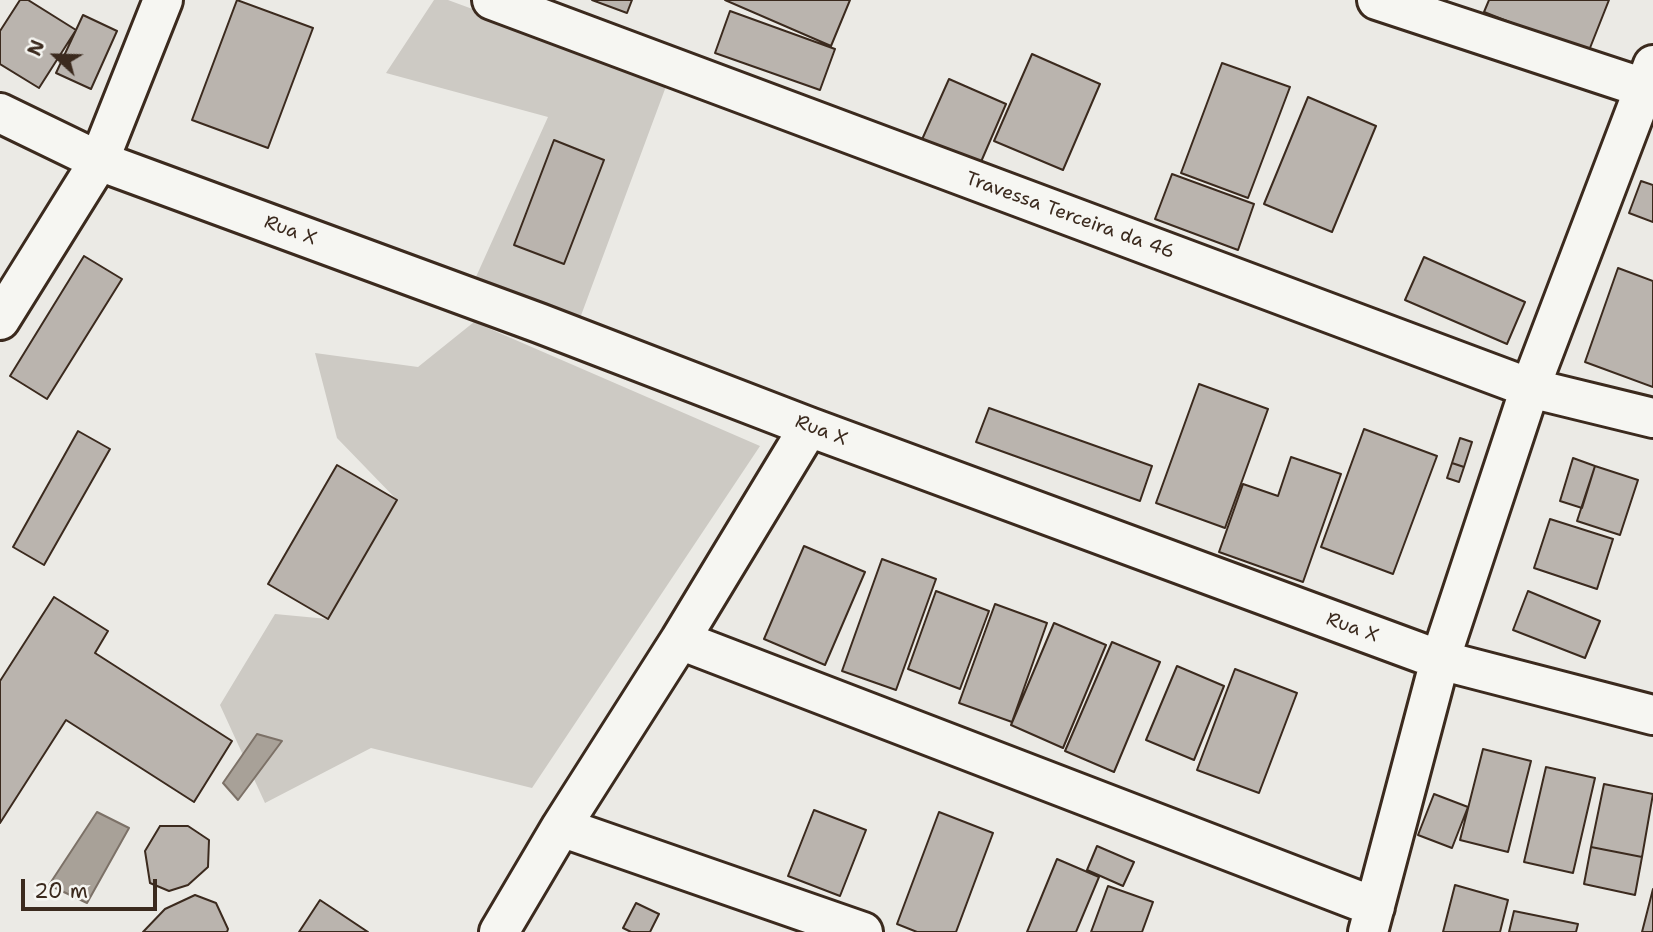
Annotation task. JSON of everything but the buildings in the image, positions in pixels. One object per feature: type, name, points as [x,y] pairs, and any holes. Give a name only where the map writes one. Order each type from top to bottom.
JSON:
[{"type":"street","points":[[0,320],[99,161],[163,0]]},
{"type":"street","name":"Travessa Terceira da 46","points":[[492,0],[1530,388],[1653,418]]},
{"type":"street","points":[[680,640],[1372,920],[1440,660],[1530,388],[1650,81],[1377,0]]},
{"type":"street","name":"Rua X","points":[[0,113],[99,161],[1440,660],[1653,715]]},
{"type":"street","points":[[499,932],[809,427]]},
{"type":"street","points":[[561,827],[863,932]]},
{"type":"shaded area","points":[[434,0],[448,0],[668,81],[576,329],[471,288],[548,117],[386,73]]},
{"type":"shaded area","points":[[474,322],[760,446],[532,788],[371,748],[265,803],[220,705],[275,614],[328,619],[397,500],[337,438],[315,353],[418,367]]},
{"type":"shaded area","points":[[257,734],[282,741],[238,800],[223,783]]},
{"type":"shaded area","points":[[97,812],[129,828],[87,903],[49,885]]}]
